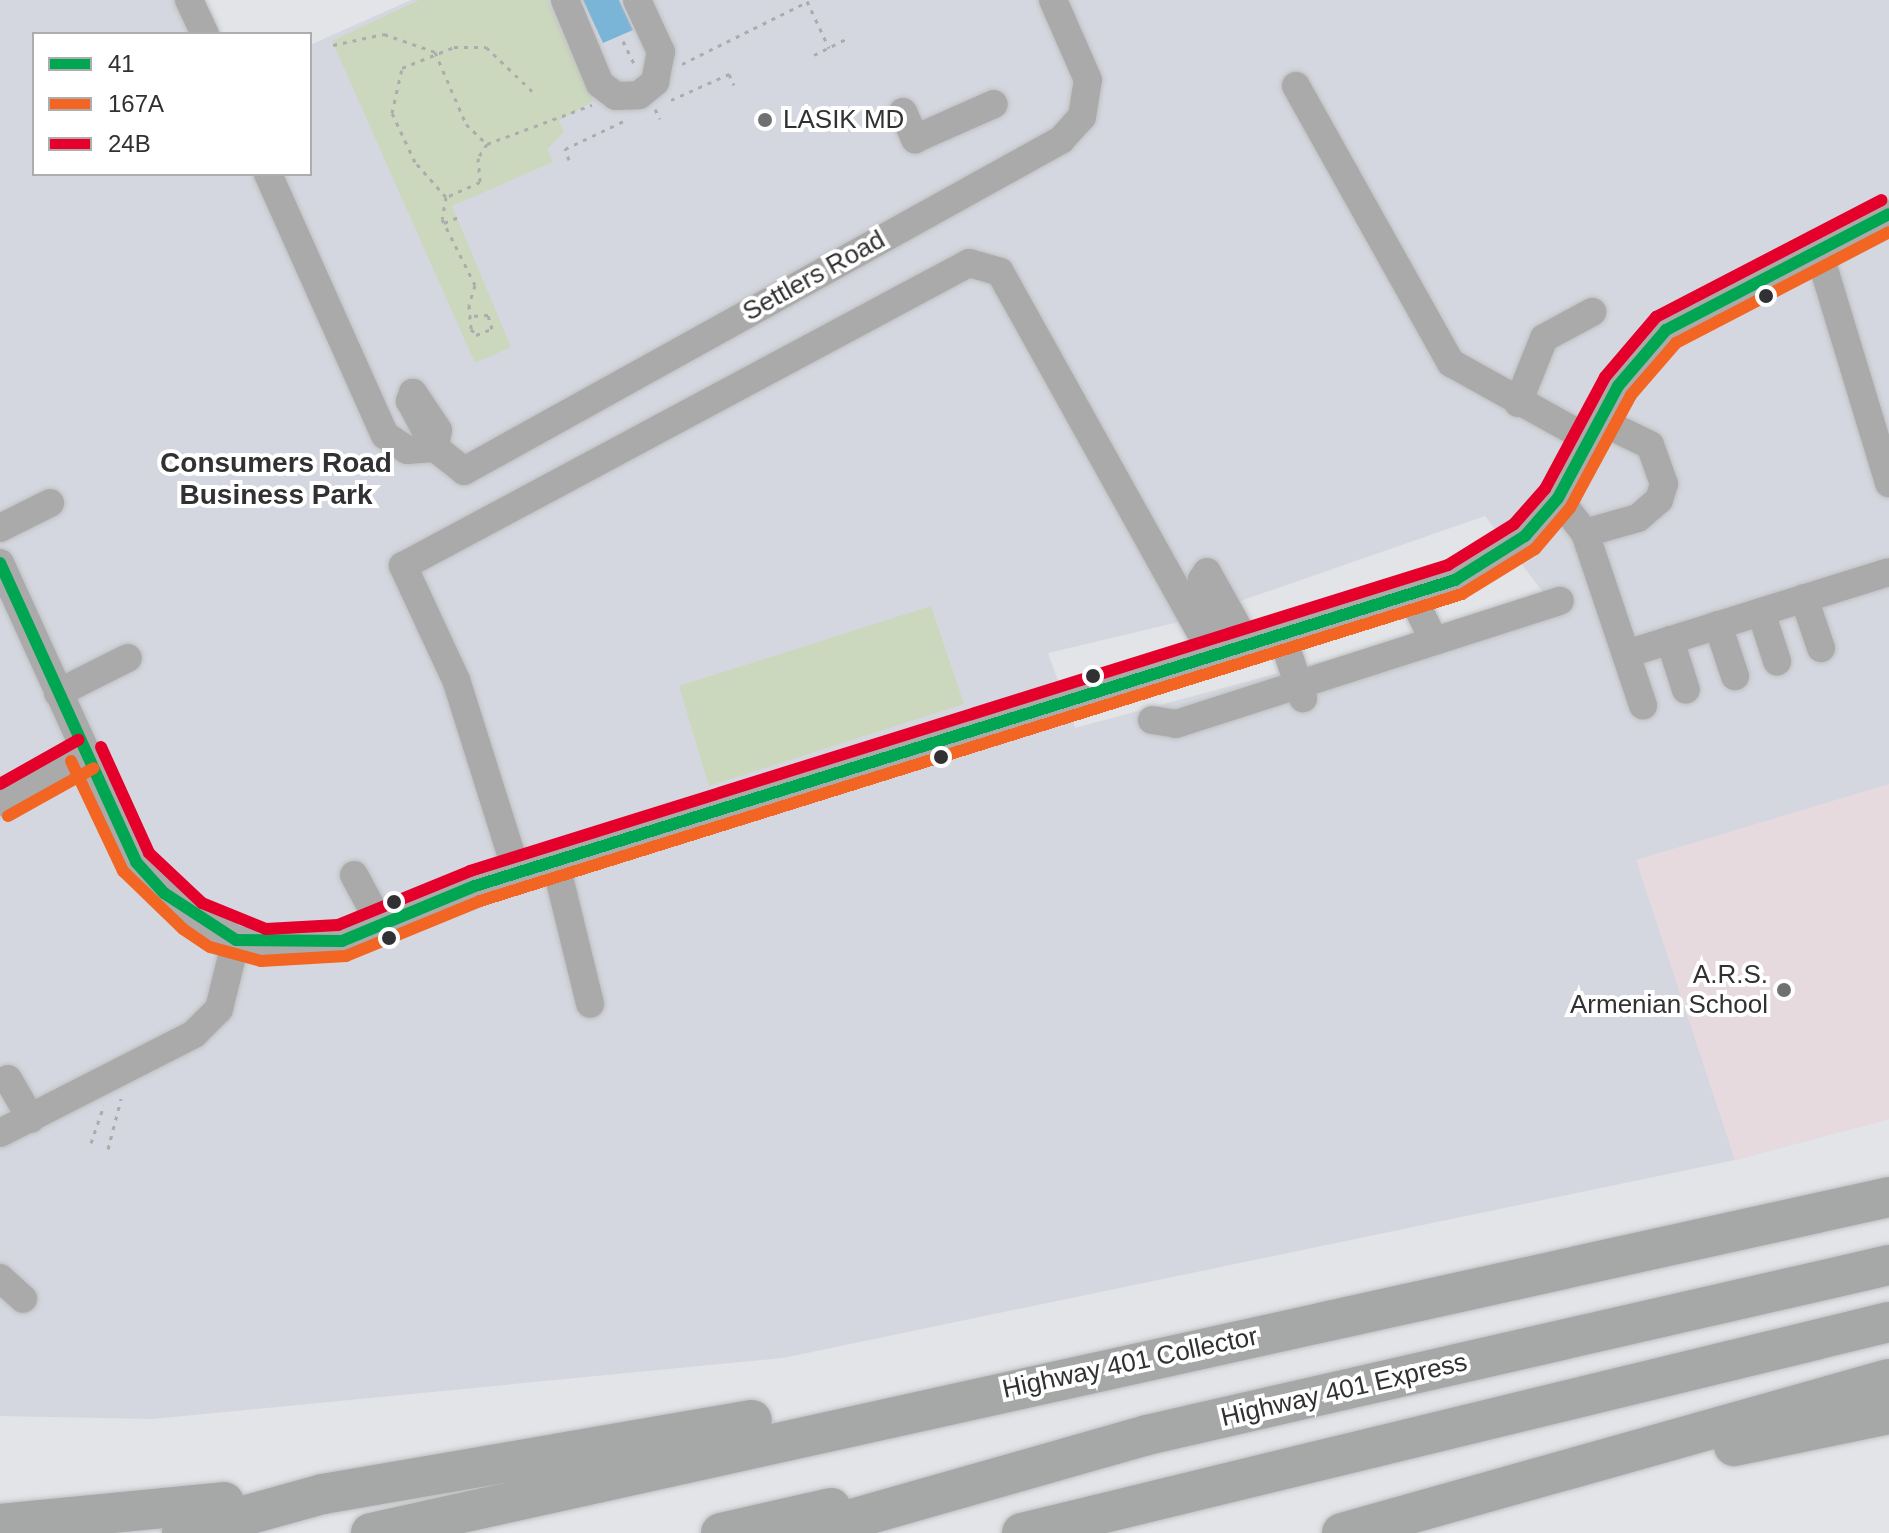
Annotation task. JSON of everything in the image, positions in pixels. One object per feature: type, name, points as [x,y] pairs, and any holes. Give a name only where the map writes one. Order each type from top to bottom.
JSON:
[{"type":"highway","points":[[1598,1262],[1889,1173]]},
{"type":"highway","name":"Highway 401 Collector","points":[[371,1533],[1889,1197]]},
{"type":"highway","name":"Highway 401 Express","points":[[803,1533],[1147,1435],[1889,1265]]},
{"type":"highway","points":[[1022,1533],[1889,1322]]},
{"type":"highway","points":[[182,1533],[323,1494],[1300,1326]]},
{"type":"highway","points":[[1342,1533],[1889,1379]]},
{"type":"highway","points":[[1475,1495],[1889,1414]]},
{"type":"highway","points":[[721,1533],[1147,1435]]},
{"type":"highway","points":[[0,1524],[291,1491],[323,1494]]},
{"type":"street","points":[[189,0],[204,32]]},
{"type":"street","points":[[565,0],[600,84],[616,96],[639,95],[655,82],[661,52],[637,0]]},
{"type":"street","name":"Settlers Road","points":[[435,448],[464,471],[1061,140],[1082,117],[1088,80],[1053,0]]},
{"type":"street","points":[[1296,86],[1451,363],[1518,403],[1595,431],[1650,445],[1664,484],[1659,500],[1638,518],[1585,533]]},
{"type":"street","points":[[903,112],[915,139],[994,104]]},
{"type":"street","points":[[269,176],[385,435],[407,450],[435,448],[438,430],[408,384]]},
{"type":"street","points":[[0,563],[136,862],[192,916],[236,940],[283,946],[342,941],[517,873],[1455,580],[1525,536],[1558,498],[1595,431],[1666,330],[1817,246],[1889,214]]},
{"type":"street","points":[[1817,246],[1889,483]]},
{"type":"street","points":[[517,873],[456,680],[403,566],[969,263],[1000,272],[1232,648]]},
{"type":"street","points":[[1518,403],[1544,338],[1592,312]]},
{"type":"street","points":[[1558,498],[1585,533],[1643,705]]},
{"type":"street","points":[[0,528],[50,503]]},
{"type":"street","points":[[1626,654],[1889,572]]},
{"type":"street","points":[[1411,594],[1434,641]]},
{"type":"street","points":[[1804,598],[1821,648]]},
{"type":"street","points":[[1152,720],[1176,724],[1301,691],[1434,641],[1560,601]]},
{"type":"street","points":[[1761,612],[1777,661]]},
{"type":"street","points":[[1718,625],[1735,676]]},
{"type":"street","points":[[1281,633],[1301,691]]},
{"type":"street","points":[[1670,640],[1686,690]]},
{"type":"street","points":[[58,693],[128,658]]},
{"type":"street","points":[[0,802],[86,754]]},
{"type":"street","points":[[555,861],[590,1004]]},
{"type":"street","points":[[354,875],[381,925]]},
{"type":"street","points":[[0,1133],[194,1034],[219,1009],[236,940]]},
{"type":"street","points":[[8,1079],[31,1119]]},
{"type":"street","points":[[0,1278],[23,1299]]},
{"type":"path","points":[[681,64],[807,1],[829,48]]},
{"type":"path","points":[[333,45],[384,34],[435,52],[466,124],[487,144]]},
{"type":"path","points":[[814,55],[850,37]]},
{"type":"path","points":[[470,316],[488,315],[492,329],[476,335],[470,316],[475,285],[444,223],[446,197],[415,162],[392,113],[402,68],[435,52],[486,47],[532,91]]},
{"type":"path","points":[[446,197],[480,182],[478,158],[487,144],[601,101]]},
{"type":"path","points":[[444,223],[461,216]]},
{"type":"path","points":[[108,1149],[123,1091]]},
{"type":"path","points":[[91,1143],[106,1101]]},
{"type":"shaded area","points":[[0,0],[174,0],[188,32],[32,32],[32,176],[312,176],[312,44],[411,0],[1889,0],[1889,1119],[1735,1160],[783,1358],[152,1419],[0,1416]],"holes":[[[1485,516],[1549,600],[1075,728],[1048,653],[1183,621]]]},
{"type":"shaded area","name":"A.R.S. Armenian School","points":[[1889,784],[1889,1119],[1735,1160],[1636,860]]},
{"type":"green space","points":[[419,0],[547,0],[593,101],[559,121],[564,132],[547,149],[553,162],[452,206],[511,347],[475,363],[332,41]]},
{"type":"green space","points":[[931,606],[964,704],[709,786],[679,686]]},
{"type":"water","points":[[583,0],[619,0],[633,30],[603,43]]},
{"type":"transit line","name":"24B","points":[[101,747],[149,853],[202,903],[266,929],[338,925],[470,871],[1448,565],[1514,524],[1545,489],[1605,377],[1656,317],[1882,200]]},
{"type":"transit line","name":"41","points":[[0,563],[136,862],[164,893],[236,940],[342,941],[475,886],[1455,580],[1525,536],[1558,498],[1618,386],[1666,330],[1889,214]]},
{"type":"transit line","name":"167A","points":[[71,761],[123,871],[183,929],[210,947],[261,961],[346,956],[480,901],[1462,594],[1535,549],[1570,508],[1631,395],[1676,343],[1889,232]]},
{"type":"transit line","name":"24B","points":[[0,784],[78,740]]},
{"type":"transit line","name":"167A","points":[[8,816],[94,768]]},
{"type":"place","name":"LASIK MD","points":[[765,120]]},
{"type":"place","name":"A.R.S. Armenian School","points":[[1784,990]]},
{"type":"district","name":"Consumers Road Business Park","points":[[276,479]]}]
